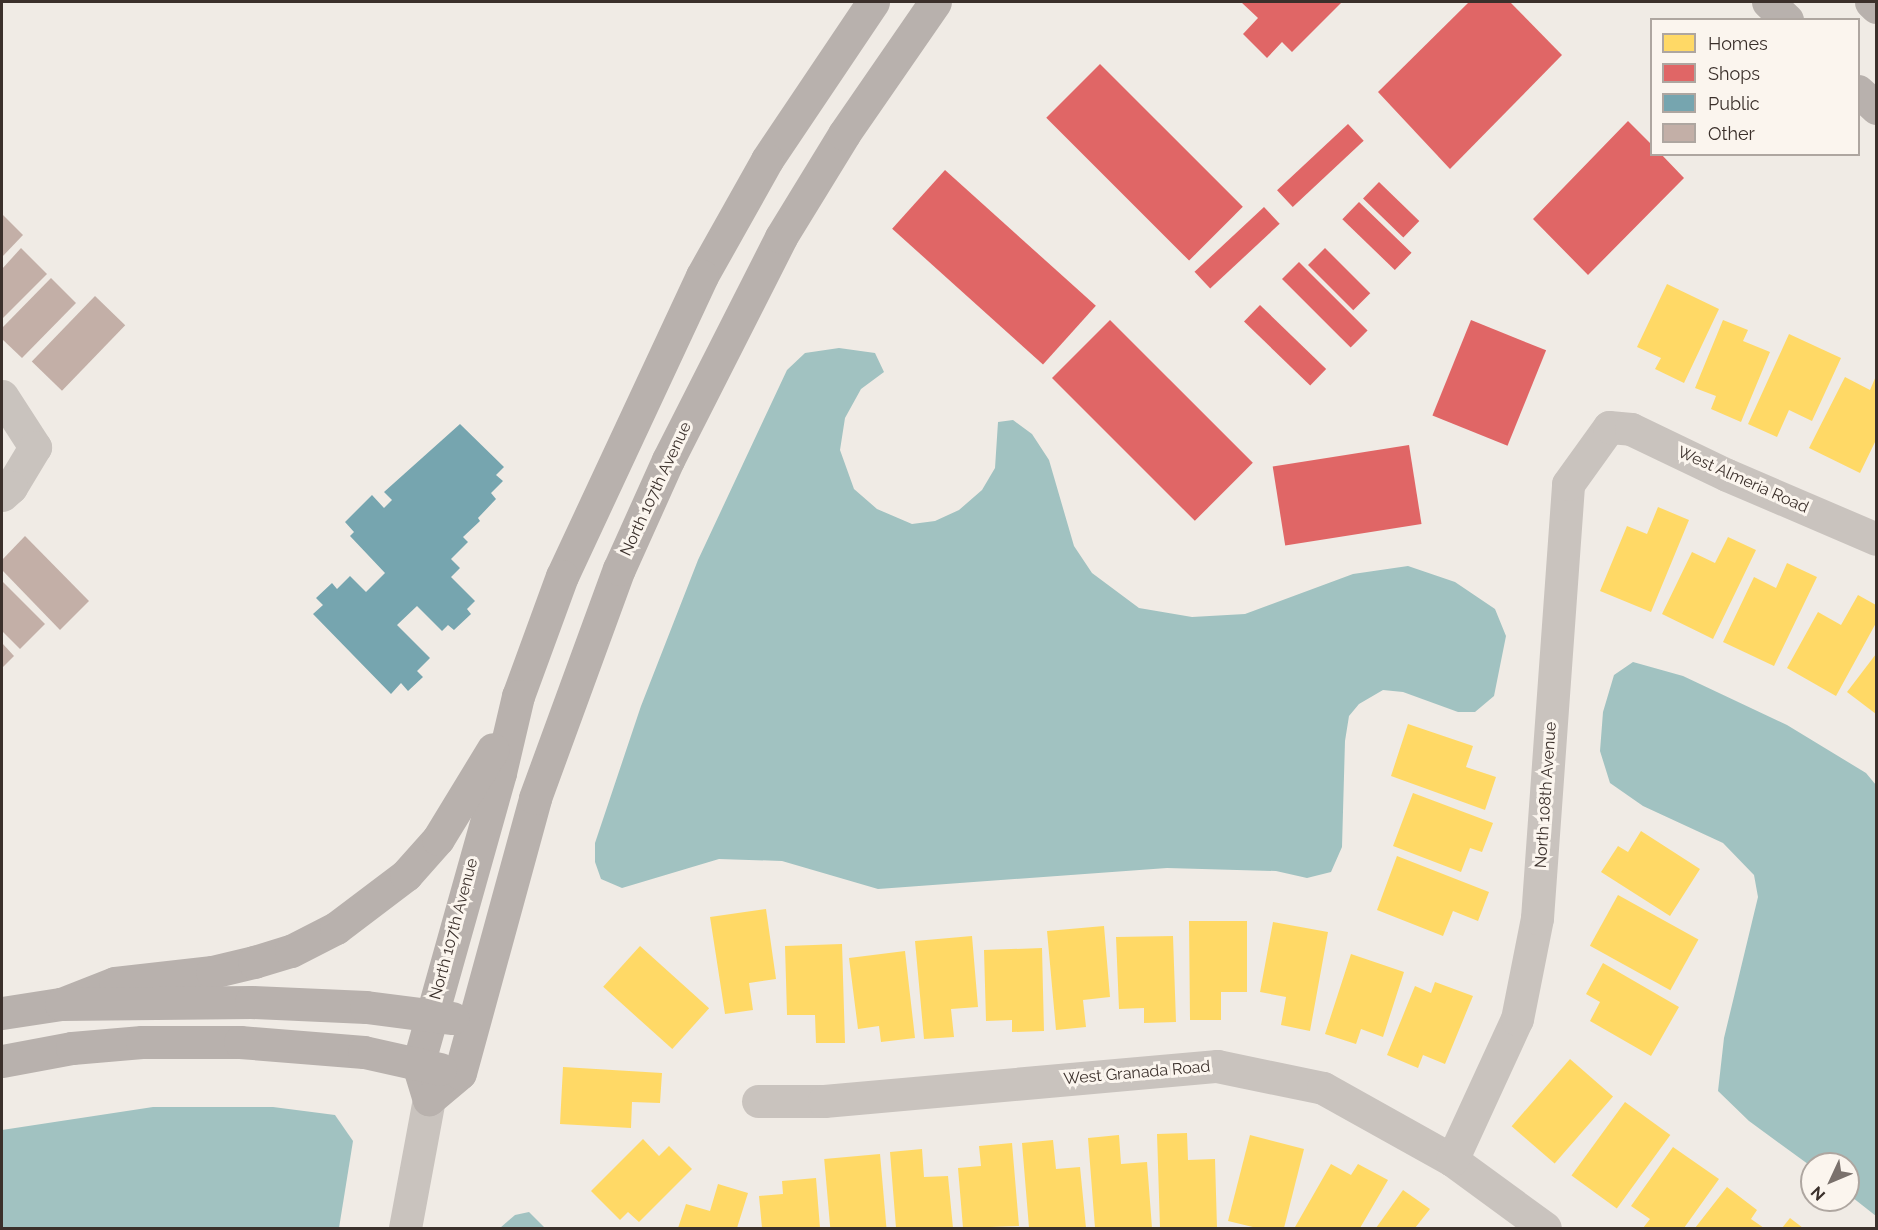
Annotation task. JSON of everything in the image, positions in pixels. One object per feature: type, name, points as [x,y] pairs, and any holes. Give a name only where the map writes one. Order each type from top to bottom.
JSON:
[{"type":"main road","name":"North 107th Avenue","points":[[425,1039],[500,773],[518,696],[564,570],[702,276],[767,160],[873,2]]},
{"type":"main road","name":"North 107th Avenue","points":[[467,1047],[535,798],[611,590],[668,460],[782,237],[844,134],[935,2]]},
{"type":"main road","points":[[1768,2],[1784,18]]},
{"type":"main road","points":[[1871,2],[1876,7]]},
{"type":"main road","points":[[1860,93],[1876,108]]},
{"type":"main road","points":[[564,570],[611,590]]},
{"type":"main road","points":[[62,1004],[115,983],[212,972],[254,962],[291,951],[336,928],[406,875],[438,839],[492,751],[518,696]]},
{"type":"main road","name":"North 107th Avenue","points":[[2,1013],[62,1004],[251,1002],[467,1047]]},
{"type":"main road","name":"North 107th Avenue","points":[[2,1061],[72,1048],[182,1041],[364,1052],[425,1039],[467,1047]]},
{"type":"main road","points":[[425,1039],[429,1099]]},
{"type":"main road","points":[[429,1099],[467,1047]]},
{"type":"street","points":[[2,396],[35,447],[11,487],[2,495]]},
{"type":"street","name":"West Almeria Road","points":[[1609,427],[1631,429],[1727,475],[1876,539]]},
{"type":"street","name":"North 108th Avenue","points":[[1452,1160],[1517,1019],[1537,918],[1568,484],[1609,427]]},
{"type":"street","name":"West Granada Road","points":[[758,1101],[824,1101],[1218,1066],[1323,1088],[1452,1160],[1545,1228]]},
{"type":"street","points":[[405,1228],[429,1099]]},
{"type":"water","points":[[839,348],[875,353],[884,372],[861,389],[845,418],[840,450],[854,489],[877,509],[912,524],[935,521],[959,510],[982,490],[995,468],[998,422],[1013,420],[1032,434],[1049,460],[1074,546],[1092,573],[1139,608],[1192,617],[1245,614],[1353,574],[1408,566],[1455,582],[1495,609],[1506,636],[1494,696],[1475,712],[1458,712],[1403,692],[1383,690],[1359,704],[1349,716],[1345,741],[1342,847],[1331,872],[1307,878],[1276,871],[1167,868],[878,889],[782,861],[719,859],[622,888],[601,879],[595,862],[595,843],[641,706],[698,560],[787,370],[805,353]]},
{"type":"water","points":[[1633,662],[1683,676],[1787,725],[1866,773],[1876,785],[1876,1216],[1860,1203],[1860,1152],[1800,1152],[1800,1158],[1749,1121],[1718,1091],[1724,1038],[1758,897],[1754,875],[1723,843],[1643,806],[1610,783],[1600,751],[1603,712],[1614,675]]},
{"type":"water","points":[[153,1107],[273,1107],[335,1115],[353,1141],[339,1228],[2,1228],[2,1130]]},
{"type":"water","points":[[529,1212],[545,1228],[500,1228],[515,1215]]},
{"type":"building: Homes","points":[[1667,284],[1719,309],[1684,383],[1655,369],[1661,358],[1637,347]]},
{"type":"building: Homes","points":[[1723,320],[1748,330],[1743,341],[1770,352],[1741,422],[1711,409],[1716,396],[1695,388]]},
{"type":"building: Homes","points":[[1789,334],[1841,358],[1812,421],[1789,410],[1777,437],[1748,424]]},
{"type":"building: Homes","points":[[1876,376],[1876,440],[1860,473],[1809,448],[1845,377],[1870,390]]},
{"type":"building: Homes","points":[[1658,507],[1689,520],[1651,612],[1600,591],[1627,526],[1647,534]]},
{"type":"building: Homes","points":[[1728,537],[1756,550],[1713,639],[1662,614],[1692,552],[1715,563]]},
{"type":"building: Homes","points":[[1787,563],[1817,577],[1774,666],[1723,642],[1754,577],[1776,588]]},
{"type":"building: Homes","points":[[1858,595],[1876,605],[1876,623],[1836,696],[1787,668],[1818,612],[1841,625]]},
{"type":"building: Homes","points":[[1876,654],[1876,714],[1847,692]]},
{"type":"building: Homes","points":[[1408,724],[1473,746],[1466,767],[1496,777],[1485,810],[1391,776]]},
{"type":"building: Homes","points":[[1413,793],[1493,823],[1482,852],[1470,848],[1461,872],[1393,846]]},
{"type":"building: Homes","points":[[1641,831],[1700,869],[1670,916],[1601,872],[1618,846],[1628,852]]},
{"type":"building: Homes","points":[[1397,856],[1489,892],[1478,921],[1453,911],[1443,936],[1377,910]]},
{"type":"building: Homes","points":[[1618,895],[1698,940],[1670,990],[1590,946]]},
{"type":"building: Homes","points":[[766,909],[776,979],[749,983],[753,1010],[725,1014],[710,917]]},
{"type":"building: Homes","points":[[1189,921],[1247,921],[1247,992],[1221,992],[1221,1020],[1190,1020]]},
{"type":"building: Homes","points":[[1273,922],[1328,932],[1310,1031],[1281,1025],[1286,997],[1260,992]]},
{"type":"building: Homes","points":[[1104,926],[1110,997],[1083,1000],[1086,1027],[1056,1030],[1047,931]]},
{"type":"building: Homes","points":[[972,936],[978,1007],[951,1009],[954,1037],[924,1039],[915,941]]},
{"type":"building: Homes","points":[[1173,936],[1176,1022],[1144,1023],[1144,1008],[1119,1009],[1116,937]]},
{"type":"building: Homes","points":[[842,944],[845,1043],[816,1043],[815,1015],[787,1015],[785,946]]},
{"type":"building: Homes","points":[[640,946],[709,1008],[672,1049],[603,987]]},
{"type":"building: Homes","points":[[1042,948],[1044,1031],[1012,1032],[1012,1020],[986,1021],[984,950]]},
{"type":"building: Homes","points":[[905,951],[915,1038],[881,1042],[879,1026],[858,1029],[849,958]]},
{"type":"building: Homes","points":[[1351,954],[1404,972],[1383,1037],[1361,1029],[1356,1044],[1325,1034]]},
{"type":"building: Homes","points":[[1603,963],[1679,1007],[1651,1056],[1590,1021],[1600,1002],[1586,994]]},
{"type":"building: Homes","points":[[1435,982],[1473,996],[1445,1064],[1423,1055],[1418,1068],[1387,1055],[1415,986],[1431,993]]},
{"type":"building: Homes","points":[[1570,1059],[1613,1096],[1555,1164],[1512,1126]]},
{"type":"building: Homes","points":[[563,1067],[662,1073],[660,1103],[632,1102],[631,1128],[560,1124]]},
{"type":"building: Homes","points":[[1625,1102],[1670,1135],[1617,1209],[1572,1176]]},
{"type":"building: Homes","points":[[1187,1133],[1188,1160],[1215,1159],[1217,1228],[1160,1228],[1157,1134]]},
{"type":"building: Homes","points":[[1119,1135],[1121,1164],[1147,1162],[1152,1228],[1095,1228],[1088,1138]]},
{"type":"building: Homes","points":[[1250,1135],[1304,1149],[1284,1228],[1257,1228],[1228,1221]]},
{"type":"building: Homes","points":[[643,1139],[659,1156],[669,1146],[692,1169],[639,1222],[628,1212],[620,1220],[591,1191]]},
{"type":"building: Homes","points":[[1053,1140],[1056,1169],[1080,1167],[1086,1228],[1029,1228],[1022,1143]]},
{"type":"building: Homes","points":[[1012,1143],[1019,1226],[963,1228],[958,1168],[981,1166],[979,1146]]},
{"type":"building: Homes","points":[[1673,1147],[1719,1179],[1684,1228],[1643,1228],[1650,1219],[1631,1206]]},
{"type":"building: Homes","points":[[922,1149],[924,1177],[948,1176],[953,1228],[896,1228],[890,1152]]},
{"type":"building: Homes","points":[[880,1154],[886,1228],[830,1228],[824,1159]]},
{"type":"building: Homes","points":[[1331,1164],[1351,1175],[1358,1164],[1388,1180],[1360,1228],[1295,1227]]},
{"type":"building: Homes","points":[[816,1178],[820,1228],[762,1228],[759,1196],[783,1194],[782,1181]]},
{"type":"building: Homes","points":[[718,1184],[748,1193],[737,1228],[678,1228],[686,1204],[710,1211]]},
{"type":"building: Homes","points":[[1727,1187],[1757,1210],[1751,1219],[1764,1228],[1695,1228]]},
{"type":"building: Homes","points":[[1403,1190],[1430,1209],[1415,1228],[1376,1228]]},
{"type":"building: Homes","points":[[1790,1218],[1803,1228],[1782,1228]]},
{"type":"building: Shops","points":[[1241,2],[1342,2],[1292,52],[1282,42],[1267,58],[1243,34],[1258,18]]},
{"type":"building: Shops","points":[[1469,2],[1510,2],[1562,55],[1450,169],[1378,92]]},
{"type":"building: Shops","points":[[1100,64],[1243,207],[1189,261],[1046,118]]},
{"type":"building: Shops","points":[[1628,121],[1650,143],[1650,156],[1663,156],[1684,178],[1588,275],[1533,219]]},
{"type":"building: Shops","points":[[1348,124],[1364,141],[1293,207],[1277,190]]},
{"type":"building: Shops","points":[[945,170],[1096,306],[1043,365],[892,229]]},
{"type":"building: Shops","points":[[1379,182],[1419,221],[1403,237],[1363,199]]},
{"type":"building: Shops","points":[[1359,202],[1412,253],[1395,270],[1342,219]]},
{"type":"building: Shops","points":[[1264,207],[1280,224],[1210,289],[1195,272]]},
{"type":"building: Shops","points":[[1325,248],[1370,293],[1353,310],[1308,265]]},
{"type":"building: Shops","points":[[1299,262],[1368,331],[1351,348],[1282,279]]},
{"type":"building: Shops","points":[[1260,305],[1326,369],[1310,385],[1244,322]]},
{"type":"building: Shops","points":[[1110,320],[1253,463],[1195,521],[1052,378]]},
{"type":"building: Shops","points":[[1471,320],[1546,350],[1508,446],[1432,415]]},
{"type":"building: Shops","points":[[1409,445],[1422,524],[1285,546],[1273,467]]},
{"type":"building: Public","points":[[460,424],[504,467],[496,475],[503,481],[491,493],[496,499],[478,518],[480,521],[463,537],[468,542],[451,559],[460,568],[451,577],[475,601],[467,609],[471,614],[454,630],[448,625],[442,631],[417,606],[397,625],[430,658],[417,671],[423,677],[408,691],[401,683],[391,694],[313,614],[323,605],[316,598],[332,583],[337,589],[350,576],[366,592],[385,573],[350,536],[354,532],[345,522],[372,495],[384,508],[392,500],[384,492]]},
{"type":"building: Other","points":[[2,214],[23,235],[2,257]]},
{"type":"building: Other","points":[[21,248],[47,274],[2,319],[2,269]]},
{"type":"building: Other","points":[[51,278],[76,303],[22,358],[2,339],[2,328]]},
{"type":"building: Other","points":[[95,296],[125,325],[62,391],[32,361]]},
{"type":"building: Other","points":[[25,536],[89,601],[60,630],[2,570],[2,560]]},
{"type":"building: Other","points":[[2,581],[45,624],[20,649],[2,631]]},
{"type":"building: Other","points":[[2,643],[14,656],[2,668]]}]
